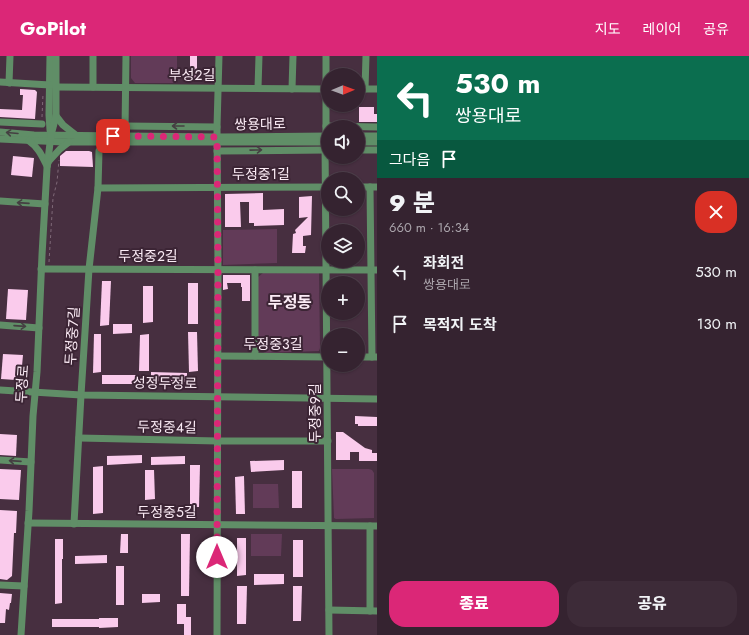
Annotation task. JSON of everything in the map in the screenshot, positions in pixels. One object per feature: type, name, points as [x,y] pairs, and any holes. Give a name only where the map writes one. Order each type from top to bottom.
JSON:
[{"type":"street","points":[[9,83],[10,56]]},
{"type":"street","name":"두정로","points":[[50,56],[53,86]]},
{"type":"street","name":"두정로","points":[[21,635],[39,328],[45,269],[45,204],[56,56]]},
{"type":"street","points":[[93,56],[93,87]]},
{"type":"street","points":[[125,136],[126,56]]},
{"type":"street","points":[[217,635],[217,127],[219,56]]},
{"type":"street","points":[[258,88],[259,56]]},
{"type":"street","points":[[292,88],[293,56]]},
{"type":"street","name":"두정중9길","points":[[326,56],[326,68]]},
{"type":"street","points":[[365,68],[366,56]]},
{"type":"street","name":"부성2길","points":[[0,82],[93,87],[321,89]]},
{"type":"street","points":[[365,89],[377,89]]},
{"type":"street","points":[[48,166],[41,153],[29,138],[40,128],[42,124],[52,115],[77,136]]},
{"type":"street","points":[[0,122],[42,124]]},
{"type":"street","points":[[125,126],[217,127]]},
{"type":"street","points":[[365,127],[377,127]]},
{"type":"street","name":"쌍용대로","points":[[0,132],[29,138]]},
{"type":"street","name":"쌍용대로","points":[[0,139],[125,136],[217,140]]},
{"type":"street","points":[[365,136],[377,136]]},
{"type":"street","name":"쌍용대로","points":[[51,138],[69,142],[321,139]]},
{"type":"street","points":[[48,166],[49,161],[69,142]]},
{"type":"street","points":[[365,142],[377,142]]},
{"type":"street","name":"두정중7길","points":[[74,524],[89,269],[98,188],[99,150]]},
{"type":"street","points":[[217,151],[321,150]]},
{"type":"street","points":[[365,150],[377,150]]},
{"type":"street","name":"두정중1길","points":[[98,188],[321,187]]},
{"type":"street","points":[[374,187],[374,357]]},
{"type":"street","points":[[0,201],[45,204]]},
{"type":"street","name":"두정중9길","points":[[327,216],[327,328]]},
{"type":"street","name":"두정중2길","points":[[45,269],[374,270]]},
{"type":"street","points":[[255,270],[255,356]]},
{"type":"street","points":[[0,325],[39,328]]},
{"type":"street","name":"두정중3길","points":[[218,356],[321,357]]},
{"type":"street","name":"두정중9길","points":[[328,372],[330,635]]},
{"type":"street","name":"성정두정로","points":[[0,390],[81,395],[377,399]]},
{"type":"street","name":"두정중4길","points":[[78,438],[218,441],[328,441]]},
{"type":"street","points":[[0,460],[31,462]]},
{"type":"street","name":"두정중5길","points":[[28,523],[374,526]]},
{"type":"street","points":[[329,610],[374,611],[374,526]]},
{"type":"street","points":[[0,585],[24,586]]},
{"type":"path","points":[[45,269],[53,198],[57,182],[59,150]]},
{"type":"shaded area","points":[[131,56],[177,56],[177,83],[135,83],[131,78]]},
{"type":"shaded area","points":[[277,229],[277,263],[223,265],[223,230]]},
{"type":"shaded area","points":[[263,273],[319,273],[319,351],[266,353],[258,349],[258,277]]},
{"type":"shaded area","points":[[332,469],[372,470],[374,473],[374,518],[334,518]]},
{"type":"shaded area","points":[[253,484],[278,484],[279,508],[253,508]]},
{"type":"shaded area","points":[[251,534],[282,534],[281,556],[251,556]]},
{"type":"building","points":[[190,56],[197,56],[197,72],[199,71],[198,80],[190,80]]},
{"type":"building","points":[[20,89],[35,90],[37,92],[35,119],[0,117],[0,109],[22,110],[23,95],[20,95]]},
{"type":"building","points":[[365,107],[374,107],[374,114],[377,114],[377,122],[365,122],[365,120],[359,120],[359,112],[365,112]]},
{"type":"building","points":[[66,151],[92,152],[93,167],[60,166],[60,156]]},
{"type":"building","points":[[13,156],[34,158],[32,177],[11,175]]},
{"type":"building","points":[[263,193],[263,210],[284,209],[284,225],[254,226],[254,223],[249,223],[249,202],[240,202],[241,227],[225,227],[225,194]]},
{"type":"building","points":[[312,196],[311,235],[303,236],[303,246],[306,246],[305,253],[292,253],[293,234],[296,233],[295,230],[308,217],[299,218],[299,197]]},
{"type":"building","points":[[223,275],[250,275],[250,301],[242,301],[241,283],[227,283],[228,289],[223,290]]},
{"type":"building","points":[[102,281],[111,281],[109,325],[100,326]]},
{"type":"building","points":[[188,283],[198,283],[198,324],[188,324]]},
{"type":"building","points":[[143,286],[153,286],[153,322],[143,323]]},
{"type":"building","points":[[8,289],[28,290],[26,320],[6,319]]},
{"type":"building","points":[[113,324],[132,324],[132,333],[113,334]]},
{"type":"building","points":[[188,332],[197,332],[198,371],[189,372]]},
{"type":"building","points":[[94,334],[101,334],[101,372],[93,373]]},
{"type":"building","points":[[149,334],[149,371],[139,371],[140,335]]},
{"type":"building","points":[[3,354],[23,355],[21,377],[16,380],[1,379]]},
{"type":"building","points":[[151,372],[187,373],[187,382],[151,381]]},
{"type":"building","points":[[102,375],[139,375],[138,384],[102,384]]},
{"type":"building","points":[[355,416],[377,417],[377,426],[358,426],[358,424],[355,424]]},
{"type":"building","points":[[336,432],[343,432],[365,448],[372,450],[372,453],[377,453],[377,461],[359,461],[359,452],[350,452],[350,460],[336,460]]},
{"type":"building","points":[[0,434],[17,435],[16,456],[0,455]]},
{"type":"building","points":[[142,455],[142,463],[107,465],[107,456]]},
{"type":"building","points":[[185,456],[185,464],[151,465],[151,457]]},
{"type":"building","points":[[284,460],[284,470],[251,472],[250,461]]},
{"type":"building","points":[[190,465],[200,465],[199,507],[190,507]]},
{"type":"building","points":[[103,466],[103,513],[93,514],[93,467]]},
{"type":"building","points":[[0,469],[21,470],[19,500],[0,499]]},
{"type":"building","points":[[145,470],[154,470],[155,499],[145,500]]},
{"type":"building","points":[[292,471],[302,471],[302,508],[292,508]]},
{"type":"building","points":[[244,476],[245,514],[236,514],[235,477]]},
{"type":"building","points":[[0,510],[17,511],[16,533],[14,533],[12,576],[7,580],[0,579]]},
{"type":"building","points":[[121,534],[128,534],[128,553],[120,553]]},
{"type":"building","points":[[181,534],[190,534],[189,596],[181,596]]},
{"type":"building","points":[[237,538],[246,538],[246,575],[237,576]]},
{"type":"building","points":[[55,539],[63,539],[63,559],[62,603],[55,604]]},
{"type":"building","points":[[293,540],[303,540],[303,577],[293,577]]},
{"type":"building","points":[[107,555],[107,563],[75,564],[75,556]]},
{"type":"building","points":[[116,566],[124,566],[124,605],[116,605]]},
{"type":"building","points":[[254,574],[284,574],[284,584],[254,585]]},
{"type":"building","points":[[237,586],[247,586],[246,624],[237,624]]},
{"type":"building","points":[[293,586],[302,586],[301,621],[293,621]]},
{"type":"building","points":[[0,593],[12,594],[9,610],[6,609],[5,623],[0,623]]},
{"type":"building","points":[[142,594],[160,594],[160,602],[142,603]]},
{"type":"building","points":[[177,604],[186,604],[186,617],[191,617],[191,635],[184,635],[184,624],[177,624]]},
{"type":"building","points":[[118,618],[118,627],[52,627],[52,619]]},
{"type":"district","name":"두정동","points":[[290,302]]},
{"type":"route","points":[[113,136],[217,137],[217,557]]}]
